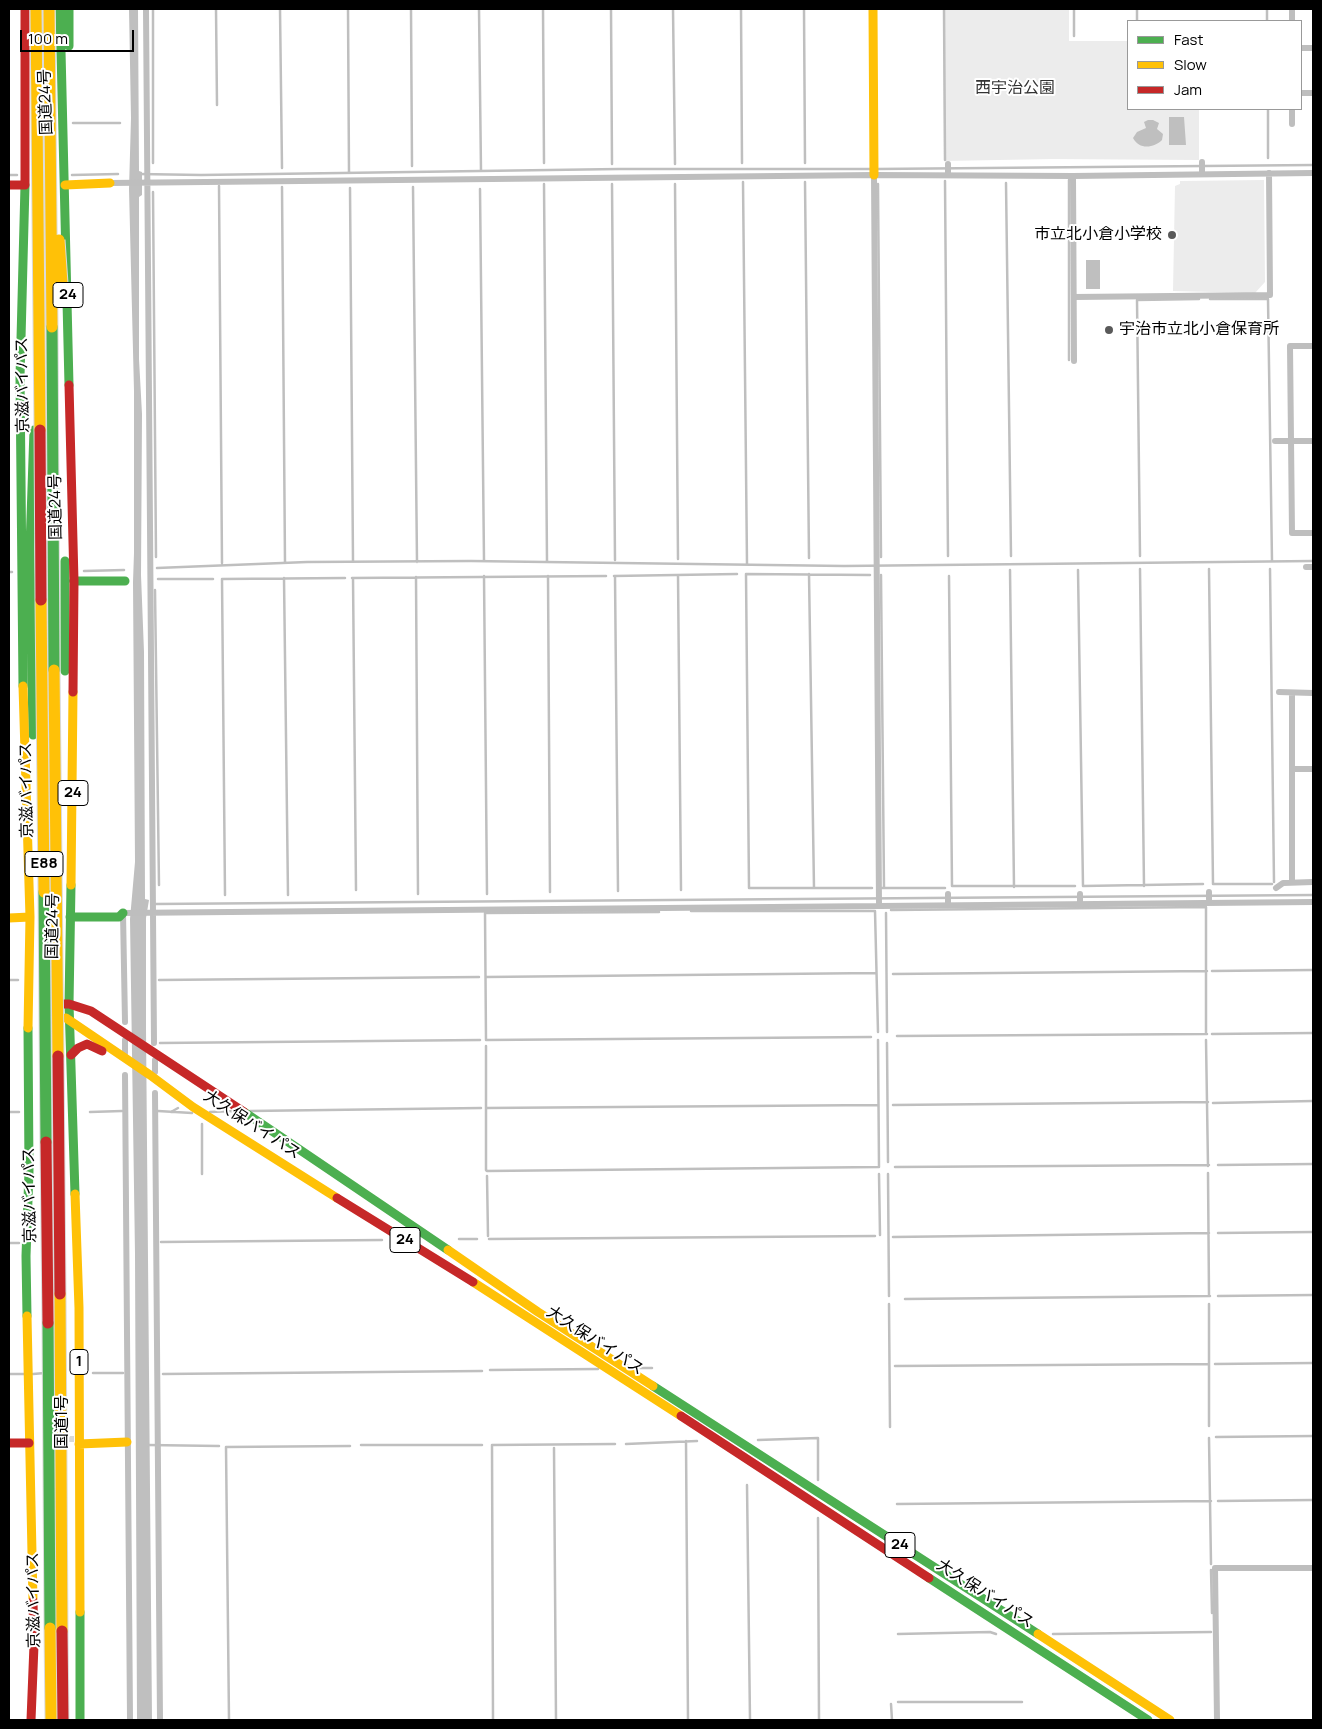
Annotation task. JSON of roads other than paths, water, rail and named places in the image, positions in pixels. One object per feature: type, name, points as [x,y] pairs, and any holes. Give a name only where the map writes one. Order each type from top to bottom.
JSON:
[{"type":"main road","points":[[16,9],[16,78],[25,134]]},
{"type":"main road","name":"国道24号","points":[[24,9],[25,134],[14,182],[20,377],[23,702],[30,890],[25,915],[29,984]]},
{"type":"main road","name":"京滋バイパス","points":[[36,9],[51,1720]]},
{"type":"main road","name":"京滋バイパス","points":[[49,9],[63,1720]]},
{"type":"main road","name":"国道24号","points":[[60,9],[64,132],[69,182],[74,581],[70,877],[74,915],[69,1004]]},
{"type":"main road","points":[[64,132],[70,75],[69,9]]},
{"type":"main road","points":[[873,9],[874,171]]},
{"type":"main road","points":[[50,131],[64,298],[64,788],[70,877]]},
{"type":"main road","points":[[69,182],[110,183]]},
{"type":"main road","points":[[30,890],[34,829],[30,547],[39,298]]},
{"type":"main road","points":[[74,581],[126,579]]},
{"type":"main road","points":[[9,582],[22,582]]},
{"type":"main road","points":[[72,826],[75,851],[74,982],[82,1002],[91,1011]]},
{"type":"main road","points":[[74,915],[119,916],[125,913]]},
{"type":"main road","points":[[9,918],[25,915]]},
{"type":"main road","name":"大久保バイパス","points":[[29,984],[48,1004],[127,1064],[199,1111],[488,1291],[607,1369],[720,1435],[884,1541],[1170,1720]]},
{"type":"main road","name":"国道1号","points":[[29,984],[30,1171],[26,1256],[29,1374],[25,1441],[34,1645],[31,1720]]},
{"type":"main road","points":[[30,1171],[34,1134],[34,1015],[38,1006],[48,1004]]},
{"type":"main road","name":"大久保バイパス","points":[[48,1004],[69,1004],[91,1011],[126,1038],[153,1051],[351,1183],[485,1276],[627,1368],[720,1435]]},
{"type":"main road","name":"国道1号","points":[[69,1004],[85,1441],[80,1720]]},
{"type":"main road","points":[[70,1055],[78,1048],[87,1044],[97,1047],[127,1064]]},
{"type":"main road","points":[[9,1443],[25,1441]]},
{"type":"main road","points":[[85,1441],[127,1441]]},
{"type":"main road","name":"大久保バイパス","points":[[884,1541],[1148,1720]]},
{"type":"street","points":[[146,9],[151,912],[160,1720]]},
{"type":"street","points":[[1292,110],[1292,124]]},
{"type":"street","points":[[110,183],[948,170],[1073,176],[1202,168],[1268,173],[1313,173]]},
{"type":"street","points":[[874,171],[879,901]]},
{"type":"street","points":[[1074,297],[1270,295],[1268,173]]},
{"type":"street","points":[[1073,176],[1074,362]]},
{"type":"street","points":[[1313,346],[1290,346],[1292,533],[1313,533]]},
{"type":"street","points":[[1275,441],[1313,441]]},
{"type":"street","points":[[1279,692],[1313,693]]},
{"type":"street","points":[[1292,693],[1292,882]]},
{"type":"street","points":[[1292,770],[1313,769]]},
{"type":"street","points":[[1276,888],[1283,883],[1313,882]]},
{"type":"street","points":[[125,1022],[125,913],[948,900],[1080,899],[1313,902]]},
{"type":"street","points":[[9,912],[25,915]]},
{"type":"street","points":[[126,1038],[130,1720]]},
{"type":"street","points":[[9,1439],[25,1441]]},
{"type":"street","points":[[1217,1720],[1216,1568],[1313,1568]]},
{"type":"waterway","points":[[153,9],[153,163]]},
{"type":"waterway","points":[[216,9],[217,105]]},
{"type":"waterway","points":[[280,9],[282,168]]},
{"type":"waterway","points":[[348,9],[349,173]]},
{"type":"waterway","points":[[411,9],[412,166]]},
{"type":"waterway","points":[[479,9],[481,171]]},
{"type":"waterway","points":[[543,9],[544,163]]},
{"type":"waterway","points":[[611,9],[612,164]]},
{"type":"waterway","points":[[673,9],[675,164]]},
{"type":"waterway","points":[[741,9],[742,163]]},
{"type":"waterway","points":[[804,9],[805,163]]},
{"type":"waterway","points":[[944,9],[945,160]]},
{"type":"waterway","points":[[1074,9],[1074,36]]},
{"type":"waterway","points":[[1137,9],[1137,20]]},
{"type":"waterway","points":[[1267,9],[1267,20]]},
{"type":"waterway","points":[[1268,110],[1268,158]]},
{"type":"waterway","points":[[73,123],[120,123]]},
{"type":"waterway","points":[[877,169],[1313,165]]},
{"type":"waterway","points":[[139,174],[201,175],[619,169],[871,169]]},
{"type":"waterway","points":[[72,175],[118,174]]},
{"type":"waterway","points":[[9,175],[17,175]]},
{"type":"waterway","points":[[1069,180],[1069,360]]},
{"type":"waterway","points":[[945,181],[948,556]]},
{"type":"waterway","points":[[743,182],[747,564]]},
{"type":"waterway","points":[[805,182],[809,558]]},
{"type":"waterway","points":[[1006,183],[1011,556]]},
{"type":"waterway","points":[[544,184],[547,561]]},
{"type":"waterway","points":[[612,184],[615,560]]},
{"type":"waterway","points":[[675,184],[678,559]]},
{"type":"waterway","points":[[878,184],[881,557]]},
{"type":"waterway","points":[[219,186],[222,563]]},
{"type":"waterway","points":[[282,187],[285,563]]},
{"type":"waterway","points":[[413,187],[417,562]]},
{"type":"waterway","points":[[350,188],[353,561]]},
{"type":"waterway","points":[[480,189],[484,560]]},
{"type":"waterway","points":[[153,192],[156,557]]},
{"type":"waterway","points":[[1140,556],[1137,300],[1199,299]]},
{"type":"waterway","points":[[1210,299],[1268,299],[1272,561]]},
{"type":"waterway","points":[[157,568],[307,562],[471,561],[844,566],[1313,561]]},
{"type":"waterway","points":[[1140,569],[1144,886]]},
{"type":"waterway","points":[[1209,569],[1213,884]]},
{"type":"waterway","points":[[1270,569],[1274,882]]},
{"type":"waterway","points":[[84,571],[124,570]]},
{"type":"waterway","points":[[1010,570],[1014,887]]},
{"type":"waterway","points":[[1078,570],[1083,886]]},
{"type":"waterway","points":[[614,576],[737,574]]},
{"type":"waterway","points":[[746,574],[749,888],[872,888]]},
{"type":"waterway","points":[[746,574],[870,575]]},
{"type":"waterway","points":[[809,574],[814,888]]},
{"type":"waterway","points":[[678,575],[681,890]]},
{"type":"waterway","points":[[881,575],[884,888]]},
{"type":"waterway","points":[[484,576],[487,894]]},
{"type":"waterway","points":[[548,576],[550,892]]},
{"type":"waterway","points":[[352,578],[606,576]]},
{"type":"waterway","points":[[615,576],[618,891]]},
{"type":"waterway","points":[[949,576],[952,886]]},
{"type":"waterway","points":[[416,577],[418,894]]},
{"type":"waterway","points":[[284,578],[288,895]]},
{"type":"waterway","points":[[222,579],[345,578]]},
{"type":"waterway","points":[[353,578],[356,890]]},
{"type":"waterway","points":[[158,579],[213,579]]},
{"type":"waterway","points":[[222,579],[225,895]]},
{"type":"waterway","points":[[155,590],[159,885]]},
{"type":"waterway","points":[[1083,886],[1203,884]]},
{"type":"waterway","points":[[1213,884],[1272,884]]},
{"type":"waterway","points":[[952,886],[1075,886]]},
{"type":"waterway","points":[[882,888],[945,888]]},
{"type":"waterway","points":[[155,904],[1313,895]]},
{"type":"waterway","points":[[891,910],[1206,907],[1206,1034]]},
{"type":"waterway","points":[[691,911],[875,911],[878,1032]]},
{"type":"waterway","points":[[486,1040],[485,913],[659,912]]},
{"type":"waterway","points":[[886,913],[887,1032]]},
{"type":"waterway","points":[[1212,971],[1313,970]]},
{"type":"waterway","points":[[893,974],[1207,971]]},
{"type":"waterway","points":[[486,977],[876,973]]},
{"type":"waterway","points":[[159,980],[479,977]]},
{"type":"waterway","points":[[9,980],[18,980]]},
{"type":"waterway","points":[[1212,1034],[1313,1033]]},
{"type":"waterway","points":[[897,1036],[1207,1034]]},
{"type":"waterway","points":[[486,1040],[871,1037]]},
{"type":"waterway","points":[[160,1043],[480,1040]]},
{"type":"waterway","points":[[487,1171],[879,1167],[878,1040]]},
{"type":"waterway","points":[[1206,1040],[1208,1166]]},
{"type":"waterway","points":[[887,1043],[888,1162]]},
{"type":"waterway","points":[[486,1046],[487,1171]]},
{"type":"waterway","points":[[1213,1103],[1313,1101]]},
{"type":"waterway","points":[[893,1105],[1208,1102]]},
{"type":"waterway","points":[[486,1108],[878,1105]]},
{"type":"waterway","points":[[171,1112],[178,1108]]},
{"type":"waterway","points":[[250,1111],[481,1108]]},
{"type":"waterway","points":[[90,1112],[122,1111]]},
{"type":"waterway","points":[[158,1111],[192,1113]]},
{"type":"waterway","points":[[210,1112],[234,1111]]},
{"type":"waterway","points":[[9,1112],[19,1112]]},
{"type":"waterway","points":[[202,1124],[202,1174]]},
{"type":"waterway","points":[[1218,1165],[1313,1164]]},
{"type":"waterway","points":[[895,1167],[1209,1165]]},
{"type":"waterway","points":[[1208,1173],[1209,1296]]},
{"type":"waterway","points":[[879,1174],[880,1235]]},
{"type":"waterway","points":[[888,1174],[889,1296]]},
{"type":"waterway","points":[[487,1176],[488,1236]]},
{"type":"waterway","points":[[1218,1233],[1313,1232]]},
{"type":"waterway","points":[[893,1237],[1209,1233]]},
{"type":"waterway","points":[[489,1239],[875,1236]]},
{"type":"waterway","points":[[459,1239],[477,1239]]},
{"type":"waterway","points":[[161,1242],[382,1240]]},
{"type":"waterway","points":[[9,1243],[19,1243]]},
{"type":"waterway","points":[[1218,1296],[1313,1295]]},
{"type":"waterway","points":[[905,1299],[1210,1296]]},
{"type":"waterway","points":[[889,1304],[890,1427]]},
{"type":"waterway","points":[[1209,1304],[1209,1426]]},
{"type":"waterway","points":[[1215,1364],[1313,1363]]},
{"type":"waterway","points":[[895,1366],[1209,1364]]},
{"type":"waterway","points":[[634,1368],[652,1368]]},
{"type":"waterway","points":[[490,1370],[598,1369]]},
{"type":"waterway","points":[[163,1374],[482,1371]]},
{"type":"waterway","points":[[33,1374],[45,1373]]},
{"type":"waterway","points":[[93,1373],[123,1373]]},
{"type":"waterway","points":[[9,1374],[25,1374]]},
{"type":"waterway","points":[[1216,1437],[1313,1436]]},
{"type":"waterway","points":[[758,1440],[818,1438],[818,1480]]},
{"type":"waterway","points":[[1209,1438],[1211,1564]]},
{"type":"waterway","points":[[686,1441],[688,1720]]},
{"type":"waterway","points":[[626,1444],[697,1441]]},
{"type":"waterway","points":[[493,1720],[492,1445],[615,1444]]},
{"type":"waterway","points":[[148,1445],[219,1446]]},
{"type":"waterway","points":[[361,1445],[482,1445]]},
{"type":"waterway","points":[[229,1720],[226,1447],[350,1446]]},
{"type":"waterway","points":[[554,1448],[556,1720]]},
{"type":"waterway","points":[[747,1485],[750,1720]]},
{"type":"waterway","points":[[1218,1501],[1313,1500]]},
{"type":"waterway","points":[[897,1504],[1211,1501]]},
{"type":"waterway","points":[[818,1518],[819,1720]]},
{"type":"waterway","points":[[1211,1570],[1212,1613]]},
{"type":"waterway","points":[[898,1634],[990,1632],[996,1634]]},
{"type":"waterway","points":[[1053,1634],[1211,1632]]},
{"type":"waterway","points":[[898,1702],[1022,1702]]},
{"type":"waterway","points":[[891,1704],[892,1720]]},
{"type":"tunnel","points":[[59,1439],[81,1439]]},
{"type":"place","name":"市立北小倉小学校","points":[[1172,235]]},
{"type":"place","name":"宇治市立北小倉保育所","points":[[1109,330]]},
{"type":"park label","name":"西宇治公園","points":[[1015,89]]}]
